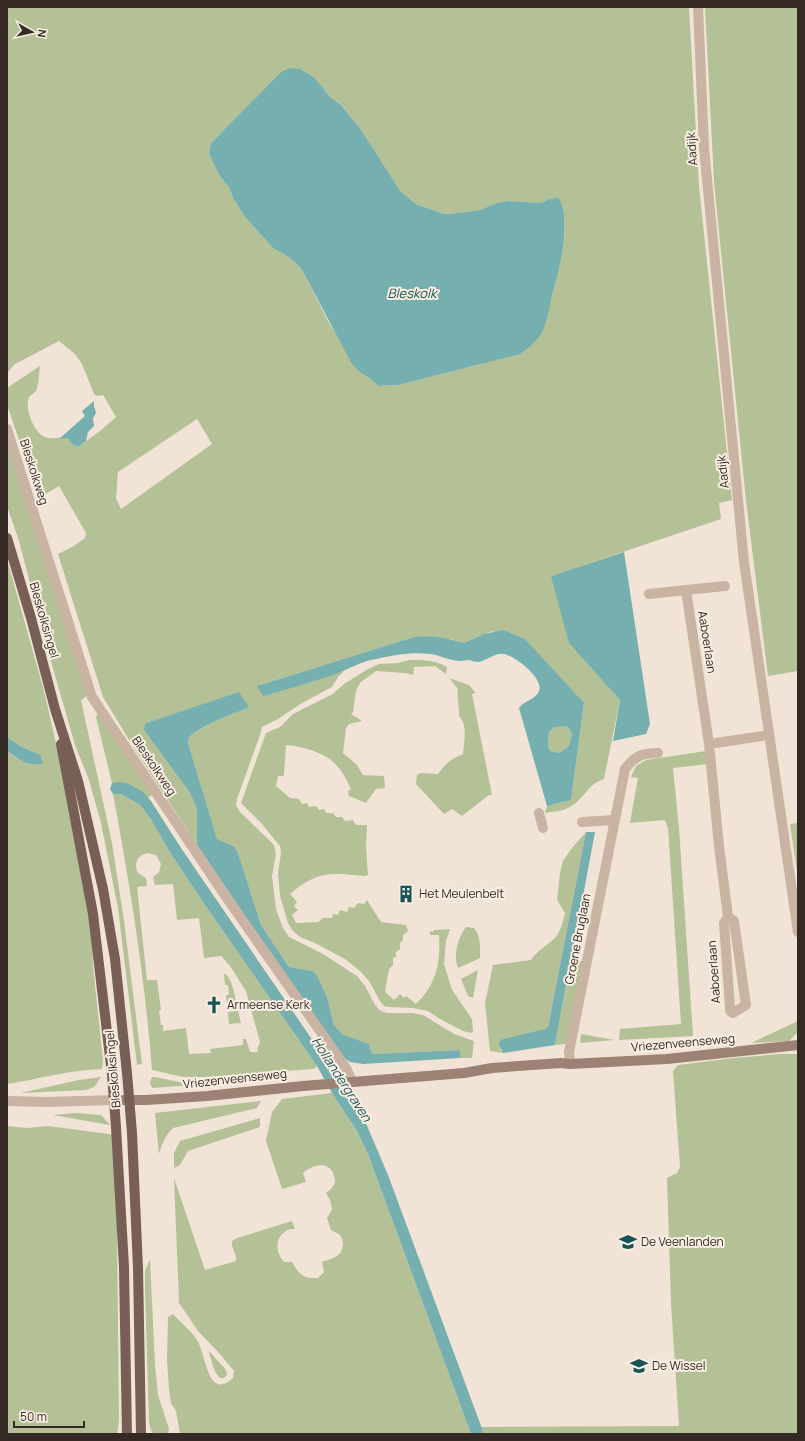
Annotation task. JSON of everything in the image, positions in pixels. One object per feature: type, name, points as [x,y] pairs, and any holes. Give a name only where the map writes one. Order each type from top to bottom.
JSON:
[{"type":"main road","name":"Bleskolksingel","points":[[7,538],[31,618],[55,708],[78,781],[103,889],[115,959],[130,1100],[138,1268],[141,1434]]},
{"type":"main road","name":"Bleskolksingel","points":[[55,708],[93,914],[114,1100],[124,1268],[127,1434]]},
{"type":"street","name":"Aadijk","points":[[698,7],[704,148],[738,496],[746,569],[798,932]]},
{"type":"street","name":"Bleskolkweg","points":[[7,429],[92,697],[224,894],[346,1068],[348,1082]]},
{"type":"street","points":[[649,594],[725,586]]},
{"type":"street","name":"Aaboerlaan","points":[[686,590],[709,744],[728,918],[724,923],[730,1011],[733,1013],[746,1005],[734,921],[728,918]]},
{"type":"street","points":[[709,744],[769,735]]},
{"type":"street","name":"Groene Bruglaan","points":[[570,1064],[570,1052],[625,769],[630,762],[639,755],[658,753]]},
{"type":"street","points":[[540,813],[544,828]]},
{"type":"street","points":[[582,822],[615,820]]},
{"type":"street","name":"Vriezenveenseweg","points":[[7,1101],[146,1100],[464,1073],[492,1068],[561,1062],[570,1064],[668,1059],[798,1046]]},
{"type":"green space","points":[[7,7],[689,7],[699,186],[732,500],[719,503],[721,519],[551,576],[601,678],[620,700],[604,779],[594,784],[575,804],[567,809],[545,813],[547,806],[571,800],[584,703],[492,631],[464,643],[450,639],[414,637],[257,686],[344,671],[332,687],[262,727],[237,799],[236,805],[240,812],[274,845],[276,854],[272,876],[276,909],[283,928],[289,937],[323,954],[357,976],[365,986],[379,1010],[386,1013],[412,1013],[423,1015],[454,1034],[474,1041],[472,1058],[460,1058],[460,1050],[372,1054],[369,1044],[342,1034],[334,1025],[327,997],[317,975],[313,971],[289,967],[261,925],[235,847],[217,840],[188,743],[190,736],[199,729],[248,707],[239,693],[145,724],[189,791],[197,809],[197,845],[103,697],[58,554],[74,546],[85,538],[86,533],[59,486],[39,498],[7,405],[7,388],[40,366],[36,391],[29,397],[28,402],[29,413],[33,424],[43,436],[49,438],[67,438],[73,445],[78,447],[116,417],[103,395],[97,396],[94,394],[82,364],[75,354],[59,341],[15,364],[7,373]],"holes":[[[281,72],[315,78],[331,98],[340,104],[360,128],[401,192],[416,204],[444,214],[480,210],[496,203],[508,201],[541,203],[549,199],[563,215],[565,224],[562,255],[549,309],[541,333],[481,364],[399,385],[378,386],[371,379],[361,373],[328,321],[302,270],[295,262],[274,249],[245,217],[209,154],[211,143]],[[197,419],[212,444],[121,509],[116,498],[118,472]]]},
{"type":"green space","points":[[705,7],[798,7],[798,671],[768,676],[746,501],[714,182]]},
{"type":"green space","points":[[7,445],[87,696],[81,700],[112,843],[124,921],[142,1064],[137,1065],[118,908],[101,823],[89,780],[75,745],[44,637],[19,541],[7,506]]},
{"type":"green space","points":[[7,559],[44,691],[65,782],[92,934],[93,966],[103,1061],[102,1069],[66,1073],[7,1084],[7,751],[16,758],[30,764],[35,753],[20,746],[7,737]]},
{"type":"green space","points":[[409,660],[424,660],[438,663],[447,667],[446,674],[435,666],[414,667],[413,675],[376,671],[358,686],[353,712],[351,714],[362,721],[349,724],[346,728],[343,753],[357,765],[363,775],[384,776],[385,788],[376,789],[366,803],[349,796],[348,791],[351,789],[344,775],[333,762],[314,751],[286,745],[284,776],[278,776],[276,786],[290,798],[299,799],[302,804],[307,803],[309,807],[316,806],[319,810],[324,809],[326,813],[333,813],[336,817],[342,817],[345,821],[353,820],[356,825],[367,825],[366,848],[368,875],[333,874],[317,877],[309,881],[290,894],[297,902],[294,906],[298,910],[292,915],[296,923],[318,922],[323,918],[332,918],[333,914],[338,915],[340,910],[347,912],[349,907],[354,908],[358,903],[364,904],[367,900],[381,922],[406,925],[408,931],[403,935],[403,940],[400,943],[400,949],[395,953],[397,956],[393,958],[393,965],[389,969],[385,992],[394,1000],[400,994],[404,998],[406,996],[416,1004],[423,997],[433,981],[438,964],[439,935],[430,935],[430,931],[433,932],[434,930],[450,929],[446,941],[444,964],[452,990],[472,1019],[473,1032],[471,1033],[463,1031],[428,1011],[413,1008],[384,1006],[369,981],[360,971],[345,959],[300,937],[293,931],[288,923],[280,896],[278,873],[281,853],[280,846],[262,824],[241,803],[266,733],[280,727],[293,714],[333,694],[344,684],[368,669],[379,664],[398,663]]},
{"type":"green space","points":[[449,678],[469,685],[476,693],[472,694],[492,795],[489,795],[462,816],[452,809],[444,814],[416,784],[417,775],[421,773],[438,774],[449,762],[463,754],[465,739],[464,724],[459,716],[457,695],[458,689]]},
{"type":"green space","points":[[98,712],[153,794],[148,798],[132,787],[116,782],[112,783],[96,717]]},
{"type":"green space","points":[[563,726],[568,727],[572,734],[569,746],[559,753],[550,751],[548,746],[549,732],[553,728]]},
{"type":"green space","points":[[706,751],[708,764],[673,768],[679,828],[693,1036],[619,1040],[620,1029],[681,1024],[668,828],[665,820],[630,823],[638,778],[631,777],[636,766],[646,760]]},
{"type":"green space","points":[[113,794],[121,794],[140,805],[150,818],[171,854],[205,905],[317,1066],[314,1069],[204,1077],[183,1077],[152,1070],[141,966]],"holes":[[[148,853],[156,855],[161,864],[159,872],[153,877],[155,885],[173,884],[177,920],[199,918],[204,958],[221,956],[230,966],[246,991],[260,1042],[257,1049],[258,1052],[250,1052],[246,1039],[243,1039],[243,1045],[210,1049],[211,1053],[189,1054],[186,1028],[163,1031],[159,1011],[161,1010],[157,980],[147,980],[137,887],[147,886],[146,878],[138,873],[136,866],[137,860],[142,855]]]},
{"type":"green space","points":[[798,823],[798,878],[790,824]]},
{"type":"green space","points":[[586,832],[548,1027],[500,1049],[503,1053],[490,1051],[485,1003],[493,965],[531,960],[539,951],[554,939],[561,926],[565,913],[557,900],[563,861]]},
{"type":"green space","points":[[466,927],[474,928],[478,935],[480,942],[480,958],[458,968],[456,952],[461,936]]},
{"type":"green space","points":[[583,961],[566,1044],[555,1045],[571,962]]},
{"type":"green space","points":[[478,970],[473,998],[468,996],[461,979]]},
{"type":"green space","points":[[224,973],[231,982],[236,1002],[227,1003],[226,995],[229,995],[228,985],[225,985]]},
{"type":"green space","points":[[238,1011],[241,1023],[229,1024],[228,1012]]},
{"type":"green space","points":[[798,1021],[798,1032],[789,1041],[751,1043]]},
{"type":"green space","points":[[581,1034],[614,1040],[580,1043]]},
{"type":"green space","points":[[781,1054],[798,1054],[798,1434],[484,1434],[481,1427],[679,1426],[671,1304],[667,1178],[677,1173],[680,1167],[673,1071],[678,1065]]},
{"type":"green space","points":[[101,1077],[94,1087],[86,1090],[20,1093],[79,1080]]},
{"type":"green space","points":[[152,1077],[193,1085],[152,1088],[150,1082]]},
{"type":"green space","points":[[332,1093],[357,1131],[368,1154],[471,1434],[180,1434],[176,1411],[171,1403],[169,1390],[167,1360],[168,1317],[173,1314],[196,1338],[209,1374],[213,1380],[218,1384],[225,1384],[233,1378],[234,1371],[198,1331],[179,1303],[174,1178],[205,1270],[236,1261],[232,1241],[237,1238],[292,1221],[295,1229],[287,1230],[282,1234],[278,1242],[279,1254],[284,1262],[292,1262],[297,1270],[305,1277],[318,1278],[324,1272],[322,1262],[339,1254],[343,1244],[340,1235],[331,1230],[327,1218],[332,1209],[330,1200],[326,1193],[335,1183],[333,1173],[330,1169],[323,1165],[314,1166],[303,1173],[306,1182],[282,1189],[266,1141],[272,1112],[282,1099]]},
{"type":"green space","points":[[261,1101],[257,1108],[173,1128],[164,1140],[159,1154],[155,1113]]},
{"type":"green space","points":[[76,1113],[101,1115],[110,1125],[53,1115]]},
{"type":"green space","points":[[260,1118],[260,1127],[188,1151],[180,1165],[174,1168],[174,1153],[180,1141]]},
{"type":"green space","points":[[7,1126],[27,1128],[48,1126],[116,1135],[119,1420],[117,1434],[7,1434]]},
{"type":"green space","points":[[150,1259],[155,1365],[158,1395],[169,1429],[168,1434],[154,1434],[151,1431],[149,1422],[145,1271]]},
{"type":"green space","points":[[210,1352],[226,1370],[227,1375],[224,1378],[220,1378],[215,1372],[209,1353]]},
{"type":"water","name":"Bleskolk","points":[[289,68],[300,69],[315,78],[331,98],[340,104],[360,128],[401,192],[416,204],[444,214],[480,210],[496,203],[508,201],[541,203],[549,199],[558,198],[562,204],[564,217],[564,241],[557,278],[545,325],[538,339],[520,354],[399,385],[378,386],[352,364],[302,270],[295,262],[274,249],[245,217],[233,198],[229,187],[220,176],[209,154],[211,143],[281,72]]},
{"type":"water","points":[[94,401],[96,413],[93,418],[94,426],[88,432],[86,441],[78,447],[73,445],[67,438],[59,439],[85,416],[82,411]]},
{"type":"water","points":[[624,552],[650,724],[646,734],[613,741],[620,700],[569,643],[551,576]]},
{"type":"water","points":[[503,630],[525,639],[584,703],[571,800],[547,806],[519,708],[537,694],[539,691],[539,686],[537,680],[528,668],[515,659],[504,654],[497,654],[485,660],[475,662],[469,660],[456,661],[430,654],[403,654],[366,661],[336,674],[263,696],[257,686],[414,637],[439,637],[464,643],[484,634]],"holes":[[[563,726],[568,727],[572,734],[569,746],[559,753],[550,751],[548,746],[549,732],[553,728]]]},
{"type":"water","points":[[239,692],[249,707],[199,729],[190,736],[188,743],[217,839],[235,847],[261,925],[289,967],[313,971],[317,975],[327,997],[334,1025],[342,1034],[369,1044],[372,1054],[460,1050],[460,1058],[363,1064],[350,1062],[344,1058],[322,1030],[197,845],[197,809],[189,791],[144,730],[145,724]]},
{"type":"water","points":[[7,737],[20,746],[40,755],[43,763],[29,764],[11,754],[7,751]]},
{"type":"water","points":[[112,783],[127,783],[143,792],[151,801],[181,848],[348,1092],[365,1121],[388,1175],[484,1434],[471,1434],[368,1154],[357,1131],[332,1093],[317,1066],[205,905],[171,854],[150,818],[140,805],[121,794],[113,794],[110,789]]},
{"type":"water","points":[[586,832],[595,832],[555,1045],[503,1053],[499,1045],[500,1040],[548,1027]]},
{"type":"place","name":"Het Meulenbelt","points":[[406,894]]},
{"type":"place","name":"Armeense Kerk","points":[[214,1005]]},
{"type":"place","name":"De Veenlanden","points":[[628,1242]]},
{"type":"place","name":"De Wissel","points":[[639,1366]]},
{"type":"water label","name":"Hollandergraven","points":[[342,1079]]}]
